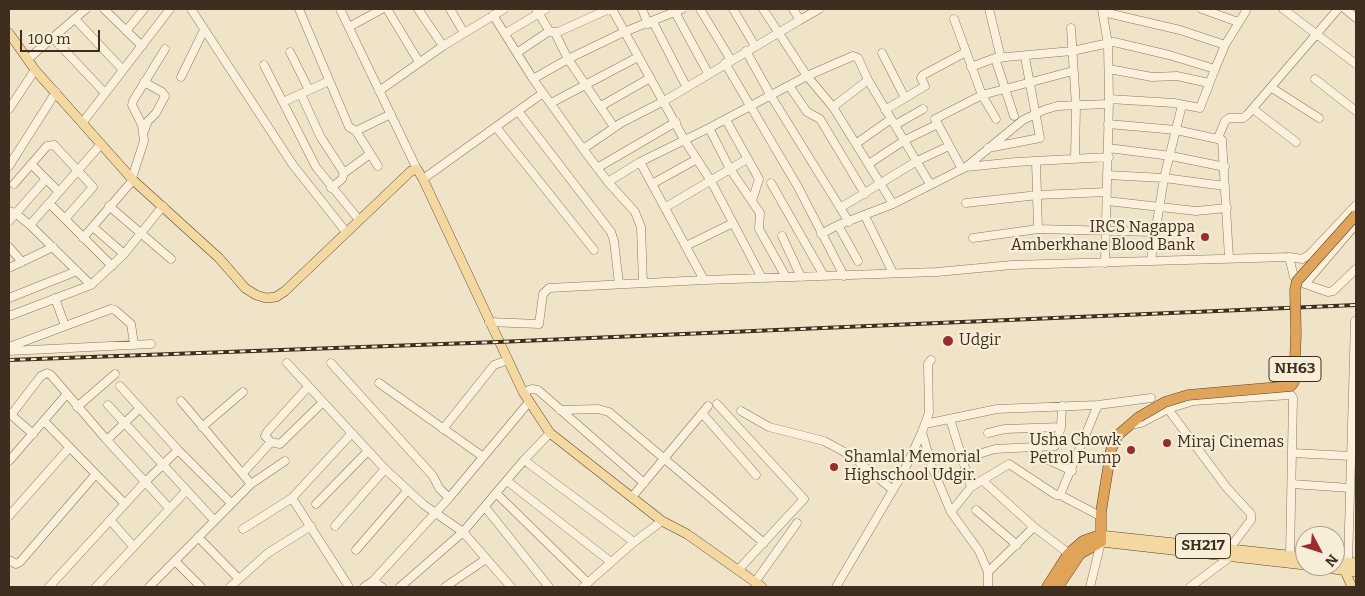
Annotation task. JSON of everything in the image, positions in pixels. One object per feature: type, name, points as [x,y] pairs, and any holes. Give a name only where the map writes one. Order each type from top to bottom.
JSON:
[{"type":"highway","name":"NH63","points":[[1100,539],[1100,516],[1111,450],[1118,435],[1139,416],[1165,402],[1188,395],[1291,386],[1294,373],[1296,334],[1295,290],[1297,281],[1356,215]]},
{"type":"highway","points":[[1047,587],[1072,556],[1100,539]]},
{"type":"highway","points":[[1058,587],[1072,556]]},
{"type":"main road","points":[[9,33],[35,70],[133,179],[220,258],[245,288],[256,295],[266,298],[276,297],[286,291],[346,232],[411,171],[416,169],[423,179],[488,322],[523,392],[550,433],[662,521],[687,534],[759,585]]},
{"type":"main road","name":"SH217","points":[[1100,539],[1229,553],[1295,563]]},
{"type":"main road","name":"SH217","points":[[1229,553],[1295,556]]},
{"type":"main road","points":[[1350,566],[1356,572]]},
{"type":"main road","points":[[1350,566],[1352,587]]},
{"type":"street","points":[[28,59],[86,9]]},
{"type":"street","points":[[104,9],[142,46]]},
{"type":"street","points":[[126,31],[144,9]]},
{"type":"street","points":[[83,122],[170,9]]},
{"type":"street","points":[[191,9],[301,177],[346,232]]},
{"type":"street","points":[[298,9],[349,127],[356,131],[378,166]]},
{"type":"street","points":[[340,9],[416,169]]},
{"type":"street","points":[[349,27],[382,9]]},
{"type":"street","points":[[387,9],[419,62]]},
{"type":"street","points":[[418,9],[443,46]]},
{"type":"street","points":[[450,9],[464,33]]},
{"type":"street","points":[[379,90],[443,46],[504,9]]},
{"type":"street","points":[[518,52],[552,32],[611,9],[685,140],[711,181],[762,278]]},
{"type":"street","points":[[642,9],[686,86]]},
{"type":"street","points":[[700,9],[751,106],[798,187],[844,276]]},
{"type":"street","points":[[733,9],[755,46]]},
{"type":"street","points":[[763,9],[807,76],[833,107],[870,163],[893,204]]},
{"type":"street","points":[[793,9],[800,20]]},
{"type":"street","points":[[582,148],[664,101],[746,50],[819,9]]},
{"type":"street","points":[[989,9],[1005,88],[1014,116]]},
{"type":"street","points":[[1202,9],[1238,22]]},
{"type":"street","points":[[821,234],[838,225],[893,204],[964,168],[1024,120],[1057,106],[1076,106],[1109,101],[1182,105],[1200,108],[1225,45],[1246,11],[1244,9]]},
{"type":"street","points":[[1283,9],[1356,64]]},
{"type":"street","points":[[1218,138],[1225,121],[1229,118],[1243,118],[1253,109],[1317,35],[1335,9]]},
{"type":"street","points":[[1345,9],[1356,18]]},
{"type":"street","points":[[506,33],[540,10],[568,58],[614,128]]},
{"type":"street","points":[[533,79],[568,58],[678,10],[708,73]]},
{"type":"street","points":[[1106,262],[1109,69],[1108,44],[1102,10],[1180,30],[1225,45]]},
{"type":"street","points":[[493,15],[518,52],[533,79],[582,148],[608,182],[635,212],[640,227],[643,282]]},
{"type":"street","points":[[75,19],[123,70]]},
{"type":"street","points":[[954,19],[982,94],[996,119]]},
{"type":"street","points":[[1071,28],[1076,106],[1075,158]]},
{"type":"street","points":[[182,78],[204,30]]},
{"type":"street","points":[[53,38],[105,93]]},
{"type":"street","points":[[971,67],[998,58],[1025,57],[1114,42],[1144,48],[1215,69]]},
{"type":"street","points":[[144,131],[132,105],[164,49]]},
{"type":"street","points":[[746,50],[849,222]]},
{"type":"street","points":[[290,52],[320,136],[344,173]]},
{"type":"street","points":[[886,110],[925,86],[922,76],[966,52]]},
{"type":"street","points":[[882,53],[905,98]]},
{"type":"street","points":[[608,182],[640,162],[726,120],[790,87],[807,76],[853,56],[858,58],[868,80],[930,184]]},
{"type":"street","points":[[551,103],[638,57]]},
{"type":"street","points":[[988,148],[1040,138],[1037,113],[1025,57]]},
{"type":"street","points":[[264,65],[316,167],[331,188],[359,220]]},
{"type":"street","points":[[1109,69],[1152,77],[1177,76],[1209,82]]},
{"type":"street","points":[[9,109],[35,70]]},
{"type":"street","points":[[964,168],[935,119],[982,94],[1073,71]]},
{"type":"street","points":[[601,106],[650,78]]},
{"type":"street","points":[[1315,79],[1356,111]]},
{"type":"street","points":[[833,107],[868,80]]},
{"type":"street","points":[[283,102],[329,81]]},
{"type":"street","points":[[83,238],[133,179],[148,120],[156,113],[165,96],[162,92],[144,82]]},
{"type":"street","points":[[790,87],[807,112],[820,119],[865,194]]},
{"type":"street","points":[[1272,88],[1318,118]]},
{"type":"street","points":[[9,166],[56,92]]},
{"type":"street","points":[[423,179],[543,93]]},
{"type":"street","points":[[1151,260],[1164,178],[1171,156],[1182,105]]},
{"type":"street","points":[[857,143],[893,122],[923,109]]},
{"type":"street","points":[[1253,109],[1296,142]]},
{"type":"street","points":[[518,111],[611,232],[614,241],[619,284]]},
{"type":"street","points":[[356,131],[391,114]]},
{"type":"street","points":[[726,120],[759,179],[752,201]]},
{"type":"street","points":[[597,168],[676,122]]},
{"type":"street","points":[[870,163],[905,140],[938,124]]},
{"type":"street","points":[[1108,124],[1176,130],[1222,140],[1224,146],[1229,258]]},
{"type":"street","points":[[496,127],[594,250]]},
{"type":"street","points":[[709,128],[730,169],[760,213],[759,229],[786,277]]},
{"type":"street","points":[[14,184],[51,144],[78,170],[93,189],[66,219]]},
{"type":"street","points":[[30,225],[101,144]]},
{"type":"street","points":[[840,208],[918,161],[950,146]]},
{"type":"street","points":[[1108,148],[1171,156],[1225,167]]},
{"type":"street","points":[[331,188],[342,179],[344,173],[370,154]]},
{"type":"street","points":[[964,168],[1036,160],[1109,157]]},
{"type":"street","points":[[652,184],[697,159]]},
{"type":"street","points":[[666,207],[747,159]]},
{"type":"street","points":[[1036,160],[1038,229]]},
{"type":"street","points":[[640,162],[704,280]]},
{"type":"street","points":[[31,164],[59,192]]},
{"type":"street","points":[[1106,176],[1164,178],[1225,186]]},
{"type":"street","points":[[9,221],[12,212],[46,179]]},
{"type":"street","points":[[772,183],[824,276]]},
{"type":"street","points":[[966,203],[1038,195],[1107,192]]},
{"type":"street","points":[[1107,201],[1196,210],[1227,208]]},
{"type":"street","points":[[50,204],[112,266]]},
{"type":"street","points":[[488,322],[535,325],[541,320],[543,294],[549,288],[643,282],[844,276],[1012,265],[1229,258],[1289,257],[1302,259],[1309,255],[1356,205]]},
{"type":"street","points":[[109,206],[171,259]]},
{"type":"street","points":[[9,316],[91,285],[124,254],[163,206]]},
{"type":"street","points":[[12,212],[30,225],[91,285]]},
{"type":"street","points":[[865,216],[892,273]]},
{"type":"street","points":[[686,246],[733,223]]},
{"type":"street","points":[[1304,284],[1356,224]]},
{"type":"street","points":[[838,225],[858,261]]},
{"type":"street","points":[[92,227],[124,254]]},
{"type":"street","points":[[974,238],[1038,229],[1106,229],[1154,232]]},
{"type":"street","points":[[782,236],[801,277]]},
{"type":"street","points":[[9,247],[22,262]]},
{"type":"street","points":[[9,268],[53,247]]},
{"type":"street","points":[[1289,257],[1294,277],[1304,284],[1328,292],[1333,292],[1356,269]]},
{"type":"street","points":[[9,298],[77,271]]},
{"type":"street","points":[[55,298],[65,326]]},
{"type":"street","points":[[9,347],[111,309],[116,310],[133,327],[134,344]]},
{"type":"street","points":[[1350,566],[1350,488],[1355,321]]},
{"type":"street","points":[[9,351],[151,344]]},
{"type":"street","points":[[443,429],[494,364],[508,360]]},
{"type":"street","points":[[836,587],[893,490],[924,428],[929,413],[928,364],[931,360]]},
{"type":"street","points":[[286,362],[385,469],[435,513],[463,532],[511,587]]},
{"type":"street","points":[[332,364],[433,476],[439,488],[449,498]]},
{"type":"street","points":[[32,434],[10,414],[34,382],[47,373],[51,375],[77,407],[169,508]]},
{"type":"street","points":[[77,407],[115,374]]},
{"type":"street","points":[[379,383],[482,456]]},
{"type":"street","points":[[120,386],[178,450],[231,503]]},
{"type":"street","points":[[308,386],[267,432],[266,436],[271,442],[280,444],[322,402]]},
{"type":"street","points":[[523,392],[535,389],[644,483]]},
{"type":"street","points":[[202,427],[242,392]]},
{"type":"street","points":[[10,459],[66,394]]},
{"type":"street","points":[[1128,426],[1141,423],[1193,401],[1291,395],[1293,398],[1290,556]]},
{"type":"street","points":[[924,428],[997,409],[1098,405],[1151,398]]},
{"type":"street","points":[[181,400],[251,484]]},
{"type":"street","points":[[364,587],[373,581],[449,498],[482,456],[529,402]]},
{"type":"street","points":[[717,404],[804,499],[739,569]]},
{"type":"street","points":[[108,405],[214,520]]},
{"type":"street","points":[[1060,495],[1072,471],[1098,405]]},
{"type":"street","points":[[632,497],[708,406]]},
{"type":"street","points":[[962,460],[995,449],[1055,446],[1061,427],[1062,406]]},
{"type":"street","points":[[107,440],[140,408]]},
{"type":"street","points":[[560,410],[605,410],[764,543]]},
{"type":"street","points":[[1168,410],[1227,488],[1251,514],[1250,520],[1229,553],[1190,587]]},
{"type":"street","points":[[742,411],[769,427],[824,440],[850,455],[893,490]]},
{"type":"street","points":[[702,414],[756,475]]},
{"type":"street","points":[[950,420],[971,487]]},
{"type":"street","points":[[44,421],[125,504]]},
{"type":"street","points":[[988,433],[1005,429],[1061,427]]},
{"type":"street","points":[[924,428],[932,467],[951,512],[979,551],[988,572],[988,587]]},
{"type":"street","points":[[400,587],[463,532],[524,460],[550,433]]},
{"type":"street","points":[[242,529],[292,498],[352,434]]},
{"type":"street","points":[[243,473],[271,442]]},
{"type":"street","points":[[1032,447],[1042,456],[1072,471]]},
{"type":"street","points":[[10,511],[69,448]]},
{"type":"street","points":[[48,587],[145,482],[178,450]]},
{"type":"street","points":[[316,504],[368,451]]},
{"type":"street","points":[[1292,453],[1351,456]]},
{"type":"street","points":[[524,460],[634,542]]},
{"type":"street","points":[[149,587],[251,484],[285,461]]},
{"type":"street","points":[[951,512],[971,487],[1013,464],[1056,495],[1060,495],[1100,516]]},
{"type":"street","points":[[335,526],[385,469]]},
{"type":"street","points":[[9,560],[16,564],[20,562],[95,475]]},
{"type":"street","points":[[982,480],[1034,527],[1072,556]]},
{"type":"street","points":[[507,481],[611,562]]},
{"type":"street","points":[[1292,484],[1350,488]]},
{"type":"street","points":[[96,587],[186,491]]},
{"type":"street","points":[[356,550],[408,491]]},
{"type":"street","points":[[496,493],[585,585],[634,542],[662,521]]},
{"type":"street","points":[[292,498],[349,587]]},
{"type":"street","points":[[484,507],[549,587]]},
{"type":"street","points":[[976,510],[1017,545]]},
{"type":"street","points":[[110,520],[134,546]]},
{"type":"street","points":[[759,585],[797,523]]},
{"type":"street","points":[[230,587],[268,553],[311,526]]},
{"type":"street","points":[[988,572],[1034,527]]},
{"type":"street","points":[[198,536],[238,578]]},
{"type":"street","points":[[1090,587],[1100,539]]},
{"type":"street","points":[[445,587],[486,559]]},
{"type":"street","points":[[175,561],[201,587]]},
{"type":"street","points":[[373,581],[382,587]]},
{"type":"railway","points":[[9,360],[498,342],[1356,305]]},
{"type":"place","name":"IRCS Nagappa Amberkhane Blood Bank","points":[[1205,237]]},
{"type":"place","name":"Udgir","points":[[948,341]]},
{"type":"place","name":"Miraj Cinemas","points":[[1167,443]]},
{"type":"place","name":"Usha Chowk Petrol Pump","points":[[1131,450]]},
{"type":"place","name":"Shamlal Memorial Highschool Udgir.","points":[[834,467]]}]
